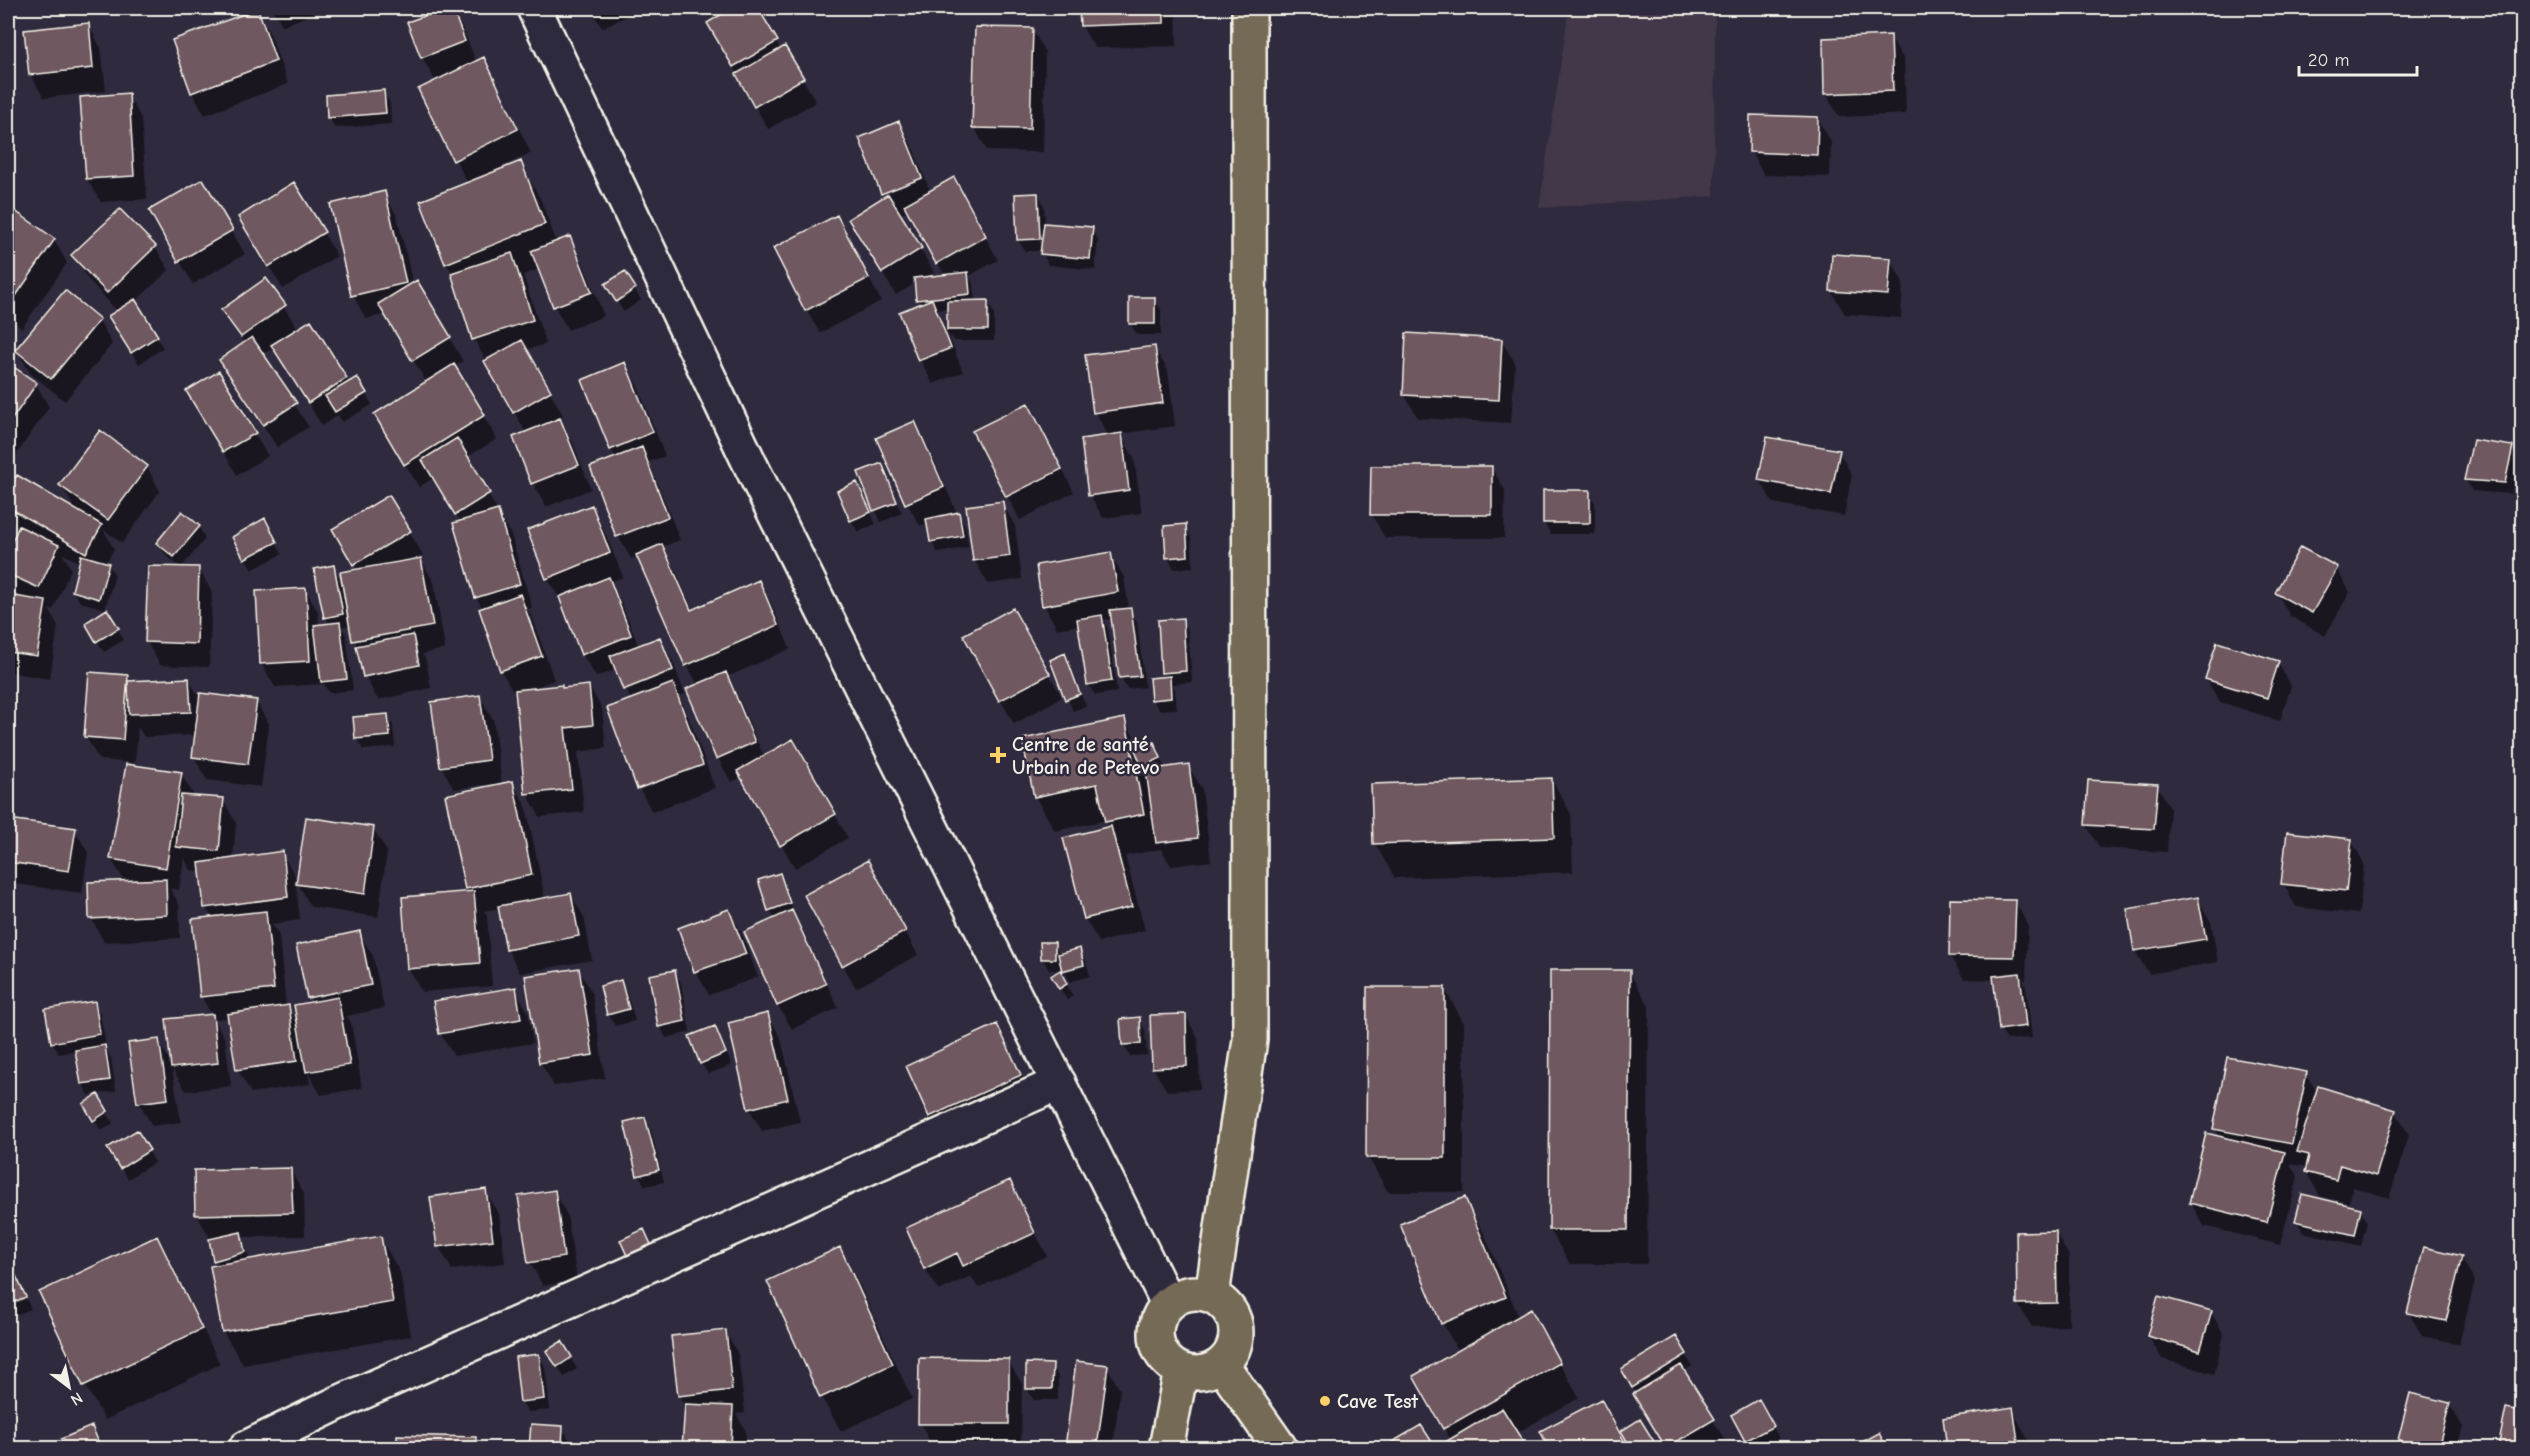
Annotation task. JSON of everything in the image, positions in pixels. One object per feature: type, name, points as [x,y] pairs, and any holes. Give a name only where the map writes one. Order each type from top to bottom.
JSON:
[{"type":"main road","points":[[1212,1295],[1250,1040],[1249,8]]},
{"type":"main road","points":[[1189,1293],[1212,1295],[1229,1308],[1237,1327],[1234,1348],[1222,1365],[1202,1374],[1181,1371],[1167,1362],[1159,1349],[1156,1333],[1159,1317],[1168,1304],[1189,1293]]},
{"type":"main road","points":[[1222,1365],[1280,1449]]},
{"type":"main road","points":[[1166,1449],[1181,1371]]},
{"type":"street","points":[[534,8],[750,464],[1168,1304]]},
{"type":"street","points":[[246,1449],[336,1404],[1059,1083]]},
{"type":"shaded area","points":[[1569,8],[1715,8],[1714,196],[1539,208]]},
{"type":"building","points":[[452,8],[465,41],[421,58],[407,22]]},
{"type":"building","points":[[732,8],[758,8],[778,41],[733,67],[707,23]]},
{"type":"building","points":[[1079,8],[1164,8],[1164,23],[1080,26]]},
{"type":"building","points":[[258,9],[276,61],[191,93],[172,40]]},
{"type":"building","points":[[89,23],[93,68],[29,75],[24,30]]},
{"type":"building","points":[[975,27],[1033,28],[1030,129],[972,128]]},
{"type":"building","points":[[1891,35],[1893,91],[1824,94],[1823,38]]},
{"type":"building","points":[[785,46],[804,78],[754,107],[736,74]]},
{"type":"building","points":[[484,57],[518,129],[453,161],[418,89]]},
{"type":"building","points":[[384,90],[386,113],[327,118],[326,95]]},
{"type":"building","points":[[129,93],[134,176],[86,179],[80,97]]},
{"type":"building","points":[[1750,115],[1818,117],[1817,155],[1749,152]]},
{"type":"building","points":[[899,121],[922,178],[881,194],[859,138]]},
{"type":"building","points":[[521,161],[545,224],[445,264],[420,201]]},
{"type":"building","points":[[954,177],[986,236],[936,264],[904,205]]},
{"type":"building","points":[[203,179],[233,230],[178,262],[149,210]]},
{"type":"building","points":[[294,182],[325,232],[268,267],[238,217]]},
{"type":"building","points":[[385,191],[406,283],[351,296],[330,204]]},
{"type":"building","points":[[1038,193],[1040,239],[1017,240],[1015,194]]},
{"type":"building","points":[[888,194],[922,248],[882,273],[848,219]]},
{"type":"building","points":[[8,206],[55,239],[9,306],[8,305]]},
{"type":"building","points":[[120,209],[156,246],[107,293],[71,255]]},
{"type":"building","points":[[837,215],[869,278],[805,311],[773,248]]},
{"type":"building","points":[[1044,223],[1093,227],[1090,259],[1040,254]]},
{"type":"building","points":[[570,236],[592,292],[553,307],[531,251]]},
{"type":"building","points":[[512,253],[533,320],[472,340],[451,273]]},
{"type":"building","points":[[1832,254],[1891,258],[1888,295],[1830,291]]},
{"type":"building","points":[[625,271],[636,288],[616,302],[605,284]]},
{"type":"building","points":[[968,272],[970,294],[916,300],[914,278]]},
{"type":"building","points":[[266,278],[286,305],[241,337],[221,310]]},
{"type":"building","points":[[417,280],[451,337],[412,361],[378,304]]},
{"type":"building","points":[[65,290],[100,319],[51,379],[15,350]]},
{"type":"building","points":[[1129,297],[1155,297],[1155,324],[1129,324]]},
{"type":"building","points":[[135,299],[158,336],[131,353],[108,316]]},
{"type":"building","points":[[932,299],[951,348],[918,361],[899,312]]},
{"type":"building","points":[[988,300],[988,330],[947,330],[947,301]]},
{"type":"building","points":[[311,320],[347,378],[308,403],[271,345]]},
{"type":"building","points":[[1406,333],[1502,339],[1499,400],[1403,395]]},
{"type":"building","points":[[252,337],[297,403],[263,425],[219,360]]},
{"type":"building","points":[[522,340],[551,391],[513,413],[484,361]]},
{"type":"building","points":[[1155,346],[1163,403],[1093,413],[1085,355]]},
{"type":"building","points":[[625,362],[653,432],[610,450],[582,380]]},
{"type":"building","points":[[8,363],[37,383],[8,425]]},
{"type":"building","points":[[454,364],[485,415],[404,465],[374,414]]},
{"type":"building","points":[[219,371],[256,433],[223,452],[186,391]]},
{"type":"building","points":[[357,377],[367,393],[335,412],[325,396]]},
{"type":"building","points":[[1028,403],[1062,469],[1006,497],[972,431]]},
{"type":"building","points":[[560,418],[579,465],[531,484],[513,437]]},
{"type":"building","points":[[915,421],[944,487],[905,504],[876,438]]},
{"type":"building","points":[[100,430],[148,466],[108,520],[59,485]]},
{"type":"building","points":[[1122,433],[1129,490],[1088,496],[1081,439]]},
{"type":"building","points":[[1767,437],[1840,450],[1831,494],[1758,480]]},
{"type":"building","points":[[457,438],[490,493],[455,515],[422,460]]},
{"type":"building","points":[[2473,440],[2513,446],[2505,483],[2464,480]]},
{"type":"building","points":[[642,447],[668,517],[616,537],[590,467]]},
{"type":"building","points":[[882,463],[897,502],[873,511],[858,472]]},
{"type":"building","points":[[1371,466],[1492,466],[1492,515],[1370,515]]},
{"type":"building","points":[[17,475],[102,525],[86,553],[8,507],[8,490]]},
{"type":"building","points":[[857,482],[871,512],[850,521],[837,491]]},
{"type":"building","points":[[1543,490],[1590,490],[1590,523],[1543,523]]},
{"type":"building","points":[[389,495],[411,531],[353,565],[332,529]]},
{"type":"building","points":[[1003,501],[1010,556],[973,561],[966,506]]},
{"type":"building","points":[[592,505],[610,553],[546,579],[527,530]]},
{"type":"building","points":[[498,510],[520,584],[475,598],[453,523]]},
{"type":"building","points":[[182,511],[200,526],[174,557],[156,543]]},
{"type":"building","points":[[959,512],[963,536],[930,542],[926,519]]},
{"type":"building","points":[[265,518],[277,542],[244,559],[232,537]]},
{"type":"building","points":[[1186,524],[1188,556],[1166,558],[1164,526]]},
{"type":"building","points":[[19,526],[59,545],[39,588],[8,574],[8,550]]},
{"type":"building","points":[[662,544],[691,610],[759,580],[778,625],[685,666],[636,555]]},
{"type":"building","points":[[2300,547],[2338,567],[2312,613],[2275,593]]},
{"type":"building","points":[[1111,552],[1118,592],[1042,606],[1036,565]]},
{"type":"building","points":[[81,555],[109,563],[99,599],[72,591]]},
{"type":"building","points":[[421,558],[433,626],[352,641],[340,572]]},
{"type":"building","points":[[334,565],[343,614],[324,618],[314,569]]},
{"type":"building","points":[[148,566],[199,567],[197,644],[145,642]]},
{"type":"building","points":[[609,577],[631,635],[581,655],[559,597]]},
{"type":"building","points":[[306,588],[310,661],[260,664],[256,591]]},
{"type":"building","points":[[520,594],[542,656],[500,671],[479,609]]},
{"type":"building","points":[[8,595],[46,601],[37,656],[8,652]]},
{"type":"building","points":[[1013,608],[1050,674],[999,701],[963,635]]},
{"type":"building","points":[[1131,608],[1140,676],[1119,678],[1110,610]]},
{"type":"building","points":[[107,609],[119,628],[96,642],[85,623]]},
{"type":"building","points":[[1102,615],[1112,681],[1087,685],[1077,619]]},
{"type":"building","points":[[1183,618],[1186,671],[1161,673],[1158,620]]},
{"type":"building","points":[[340,622],[347,679],[321,682],[314,625]]},
{"type":"building","points":[[413,635],[419,665],[363,677],[356,646]]},
{"type":"building","points":[[660,637],[673,670],[623,690],[610,656]]},
{"type":"building","points":[[2217,642],[2279,661],[2267,698],[2205,679]]},
{"type":"building","points":[[1065,653],[1080,694],[1065,700],[1050,660]]},
{"type":"building","points":[[89,672],[128,675],[123,740],[84,737]]},
{"type":"building","points":[[726,672],[755,742],[716,759],[686,689]]},
{"type":"building","points":[[1170,676],[1171,698],[1151,700],[1149,678]]},
{"type":"building","points":[[189,678],[191,712],[129,714],[128,681]]},
{"type":"building","points":[[673,683],[703,765],[637,789],[607,708]]},
{"type":"building","points":[[562,685],[562,688],[589,685],[593,725],[565,728],[572,789],[525,794],[515,690]]},
{"type":"building","points":[[200,693],[257,700],[248,764],[192,757]]},
{"type":"building","points":[[480,695],[489,760],[440,767],[431,702]]},
{"type":"building","points":[[388,714],[390,736],[355,739],[353,717]]},
{"type":"building","points":[[1125,718],[1144,814],[1105,822],[1097,784],[1034,797],[1022,739]]},
{"type":"building","points":[[793,739],[836,814],[780,846],[737,771]]},
{"type":"building","points":[[1154,742],[1161,758],[1142,767],[1135,750]]},
{"type":"building","points":[[126,764],[182,772],[166,868],[110,859]]},
{"type":"building","points":[[1189,764],[1198,838],[1156,843],[1146,770]]},
{"type":"building","points":[[1552,778],[1554,838],[1373,844],[1371,784]]},
{"type":"building","points":[[2088,780],[2158,784],[2154,829],[2085,825]]},
{"type":"building","points":[[513,781],[532,875],[465,889],[445,795]]},
{"type":"building","points":[[181,795],[224,798],[219,851],[176,847]]},
{"type":"building","points":[[306,817],[374,827],[365,894],[296,884]]},
{"type":"building","points":[[8,819],[76,828],[69,871],[8,862]]},
{"type":"building","points":[[1111,826],[1132,907],[1084,919],[1063,838]]},
{"type":"building","points":[[2287,832],[2352,839],[2346,891],[2281,884]]},
{"type":"building","points":[[283,851],[288,897],[204,908],[199,863]]},
{"type":"building","points":[[868,860],[906,931],[842,966],[804,895]]},
{"type":"building","points":[[780,873],[790,903],[768,911],[758,880]]},
{"type":"building","points":[[166,879],[167,915],[89,919],[88,882]]},
{"type":"building","points":[[474,891],[480,963],[407,969],[402,897]]},
{"type":"building","points":[[571,893],[579,936],[506,950],[498,906]]},
{"type":"building","points":[[2198,897],[2206,939],[2134,951],[2127,909]]},
{"type":"building","points":[[1950,899],[2016,900],[2014,957],[1949,956]]},
{"type":"building","points":[[729,909],[746,954],[694,972],[678,928]]},
{"type":"building","points":[[792,910],[826,984],[777,1006],[744,932]]},
{"type":"building","points":[[266,911],[274,989],[200,997],[192,919]]},
{"type":"building","points":[[360,931],[371,985],[307,998],[296,945]]},
{"type":"building","points":[[1040,942],[1055,942],[1055,959],[1041,959]]},
{"type":"building","points":[[1080,948],[1084,965],[1062,971],[1058,954]]},
{"type":"building","points":[[579,968],[593,1055],[539,1063],[525,976]]},
{"type":"building","points":[[675,970],[685,1021],[658,1027],[649,975]]},
{"type":"building","points":[[1060,970],[1067,984],[1059,989],[1051,976]]},
{"type":"building","points":[[1550,970],[1630,970],[1628,1230],[1549,1230]]},
{"type":"building","points":[[2020,973],[2026,1026],[1999,1030],[1993,976]]},
{"type":"building","points":[[621,980],[629,1009],[607,1015],[600,986]]},
{"type":"building","points":[[516,987],[521,1019],[439,1034],[433,1001]]},
{"type":"building","points":[[1367,987],[1445,987],[1445,1158],[1366,1158]]},
{"type":"building","points":[[338,997],[350,1065],[306,1072],[294,1005]]},
{"type":"building","points":[[95,1001],[100,1034],[51,1043],[45,1009]]},
{"type":"building","points":[[289,1005],[297,1061],[236,1070],[227,1014]]},
{"type":"building","points":[[768,1013],[788,1099],[748,1109],[728,1023]]},
{"type":"building","points":[[213,1014],[218,1063],[171,1068],[166,1019]]},
{"type":"building","points":[[1186,1014],[1187,1066],[1152,1068],[1150,1015]]},
{"type":"building","points":[[1140,1017],[1141,1044],[1122,1045],[1120,1019]]},
{"type":"building","points":[[997,1024],[1021,1075],[929,1117],[906,1066]]},
{"type":"building","points":[[715,1026],[726,1053],[700,1064],[689,1036]]},
{"type":"building","points":[[159,1039],[168,1099],[137,1103],[128,1043]]},
{"type":"building","points":[[105,1045],[110,1080],[81,1084],[75,1050]]},
{"type":"building","points":[[2227,1057],[2307,1072],[2292,1144],[2213,1129]]},
{"type":"building","points":[[2318,1086],[2396,1110],[2376,1176],[2340,1165],[2336,1180],[2305,1172],[2309,1155],[2297,1152]]},
{"type":"building","points":[[98,1094],[108,1111],[93,1121],[83,1104]]},
{"type":"building","points":[[645,1117],[659,1170],[637,1176],[624,1122]]},
{"type":"building","points":[[2516,1120],[2522,1120],[2522,1158],[2517,1158]]},
{"type":"building","points":[[137,1130],[150,1150],[120,1169],[107,1148]]},
{"type":"building","points":[[2206,1133],[2285,1152],[2267,1222],[2189,1203]]},
{"type":"building","points":[[291,1168],[293,1213],[195,1215],[194,1170]]},
{"type":"building","points":[[1010,1180],[1035,1233],[963,1266],[957,1253],[924,1269],[906,1228]]},
{"type":"building","points":[[486,1189],[493,1240],[437,1247],[430,1197]]},
{"type":"building","points":[[555,1190],[564,1257],[528,1263],[518,1196]]},
{"type":"building","points":[[2302,1194],[2361,1208],[2355,1235],[2295,1221]]},
{"type":"building","points":[[1465,1197],[1506,1297],[1441,1324],[1400,1224]]},
{"type":"building","points":[[644,1229],[653,1249],[629,1260],[620,1240]]},
{"type":"building","points":[[2056,1231],[2057,1303],[2017,1304],[2016,1232]]},
{"type":"building","points":[[241,1232],[245,1252],[213,1261],[209,1239]]},
{"type":"building","points":[[157,1236],[202,1329],[83,1386],[39,1292]]},
{"type":"building","points":[[381,1236],[393,1302],[222,1332],[210,1266]]},
{"type":"building","points":[[840,1247],[893,1364],[820,1398],[767,1281]]},
{"type":"building","points":[[2424,1247],[2462,1256],[2446,1321],[2407,1313]]},
{"type":"building","points":[[8,1259],[26,1297],[8,1305]]},
{"type":"building","points":[[2158,1296],[2212,1311],[2200,1351],[2147,1336]]},
{"type":"building","points":[[1531,1309],[1560,1363],[1443,1429],[1413,1376]]},
{"type":"building","points":[[726,1330],[732,1390],[678,1396],[671,1336]]},
{"type":"building","points":[[1676,1336],[1687,1354],[1632,1388],[1621,1369]]},
{"type":"building","points":[[562,1341],[572,1357],[557,1367],[546,1351]]},
{"type":"building","points":[[539,1354],[544,1399],[520,1402],[515,1357]]},
{"type":"building","points":[[919,1358],[1009,1359],[1009,1424],[918,1424]]},
{"type":"building","points":[[1076,1361],[1108,1365],[1097,1448],[1065,1448]]},
{"type":"building","points":[[1026,1363],[1053,1364],[1052,1389],[1026,1389]]},
{"type":"building","points":[[1681,1365],[1715,1419],[1666,1448],[1633,1394]]},
{"type":"building","points":[[2410,1393],[2450,1403],[2438,1448],[2398,1440]]},
{"type":"building","points":[[1601,1399],[1628,1448],[1549,1448],[1540,1431]]},
{"type":"building","points":[[1759,1399],[1774,1426],[1745,1441],[1731,1415]]},
{"type":"building","points":[[685,1404],[733,1406],[731,1448],[682,1448]]},
{"type":"building","points":[[2013,1407],[2019,1448],[1947,1448],[1943,1418]]},
{"type":"building","points":[[1502,1408],[1527,1448],[1445,1448],[1442,1444]]},
{"type":"building","points":[[2506,1408],[2522,1411],[2522,1448],[2498,1448]]},
{"type":"building","points":[[1640,1419],[1658,1448],[1631,1448],[1621,1431]]},
{"type":"building","points":[[531,1424],[563,1426],[562,1448],[529,1448]]},
{"type":"building","points":[[1421,1425],[1436,1448],[1382,1448]]},
{"type":"building","points":[[92,1426],[101,1448],[64,1448],[61,1439]]},
{"type":"building","points":[[1879,1433],[1887,1448],[1851,1448]]},
{"type":"building","points":[[397,1435],[476,1437],[476,1448],[397,1448]]},
{"type":"place","name":"Centre de santé Urbain de Petevo","points":[[998,755]]},
{"type":"place","name":"Cave Test","points":[[1325,1401]]}]
